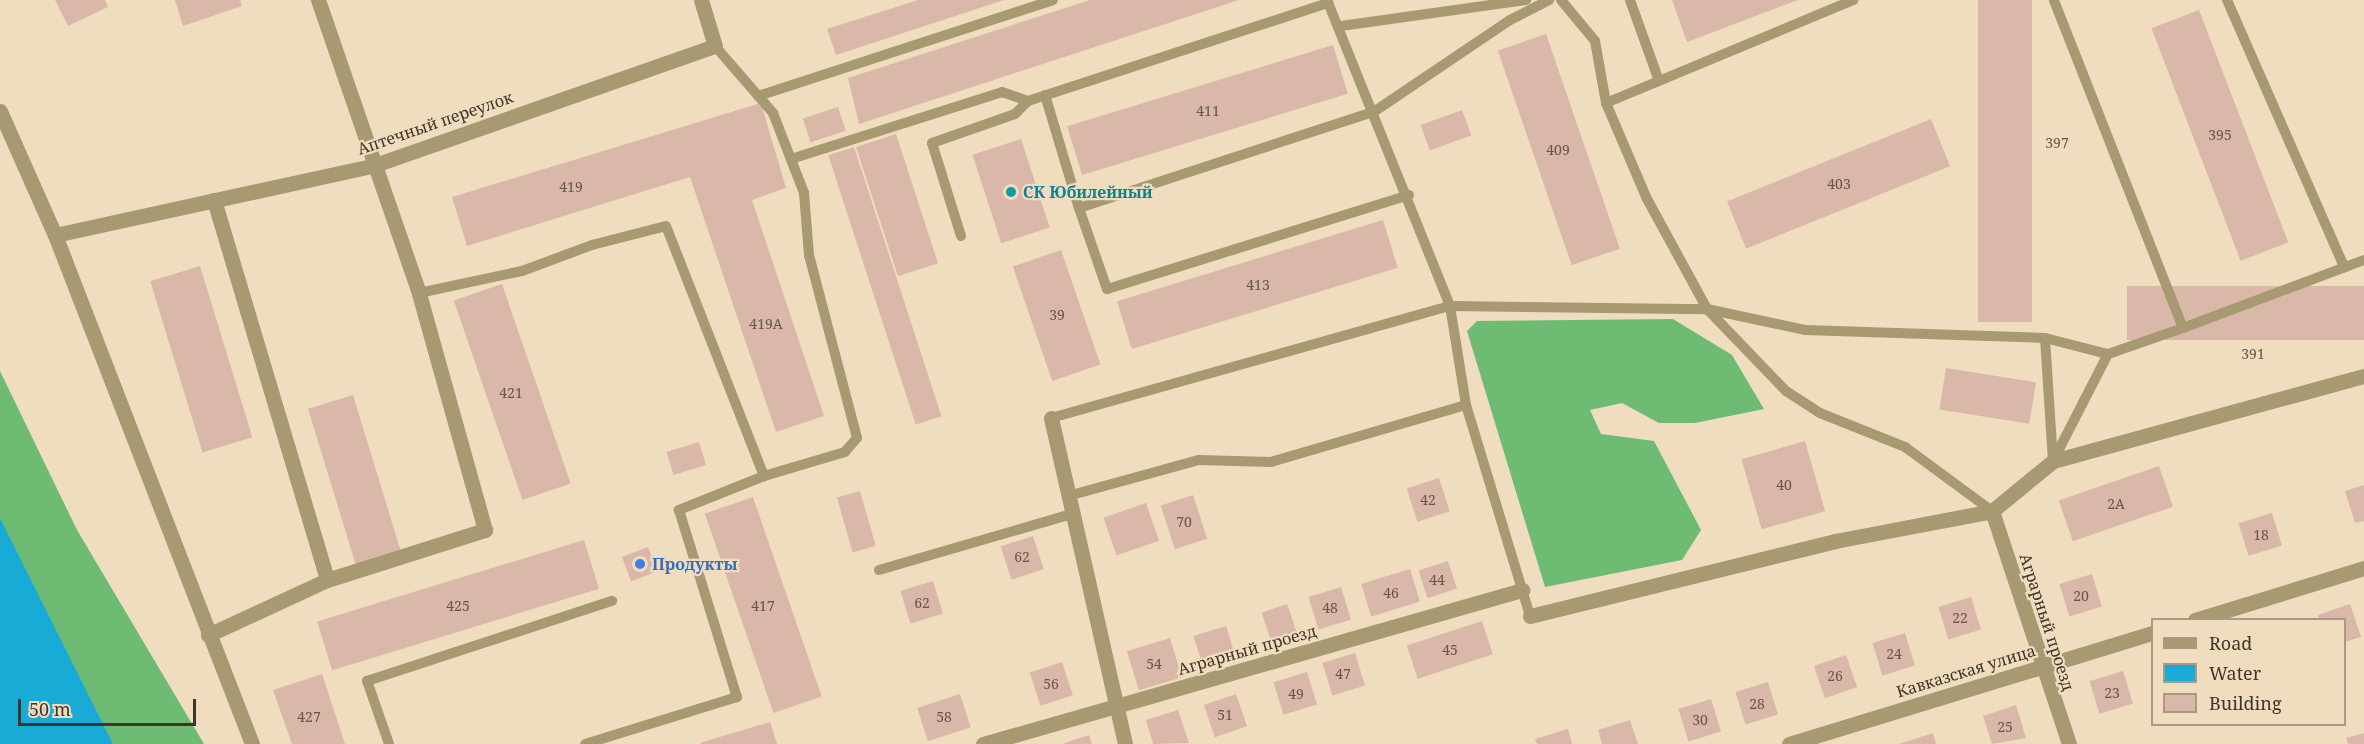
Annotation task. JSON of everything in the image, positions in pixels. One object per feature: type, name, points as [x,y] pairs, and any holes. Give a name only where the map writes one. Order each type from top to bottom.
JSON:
[{"type":"street","points":[[208,635],[327,580],[485,530],[419,293],[372,166],[318,0]]},
{"type":"street","points":[[701,0],[715,46]]},
{"type":"street","name":"Аптечный переулок","points":[[55,236],[372,166],[715,46]]},
{"type":"street","points":[[0,111],[55,236],[252,744]]},
{"type":"street","points":[[214,200],[327,580]]},
{"type":"street","points":[[1530,616],[1835,541],[1992,511],[2053,461],[2364,376]]},
{"type":"street","points":[[1051,418],[1114,708],[1125,744]]},
{"type":"street","name":"Аграрный проезд","points":[[1992,511],[2069,744]]},
{"type":"street","points":[[2201,618],[2364,567]]},
{"type":"street","name":"Аграрный проезд","points":[[982,744],[1522,590]]},
{"type":"street","name":"Кавказская улица","points":[[1789,744],[2151,633]]},
{"type":"lane","points":[[758,96],[1053,0]]},
{"type":"lane","points":[[1341,26],[1526,0]]},
{"type":"lane","points":[[1079,208],[1375,111],[1510,20],[1549,0]]},
{"type":"lane","points":[[1561,0],[1595,41],[1606,103],[1646,197],[1707,309],[1786,391],[1820,413],[1905,447],[1992,511]]},
{"type":"lane","points":[[1630,0],[1658,78]]},
{"type":"lane","points":[[1606,103],[1658,78],[1853,0]]},
{"type":"lane","points":[[2054,0],[2183,328]]},
{"type":"lane","points":[[2228,0],[2344,267]]},
{"type":"lane","points":[[961,236],[932,143],[1015,114],[1028,101],[1328,2],[1341,26],[1409,195],[1450,306],[1466,405],[1530,616]]},
{"type":"lane","points":[[585,744],[737,697],[679,510],[764,476],[845,452],[856,438],[809,255],[804,193],[773,113],[715,46]]},
{"type":"lane","points":[[791,159],[1002,92],[1028,101]]},
{"type":"lane","points":[[1045,95],[1079,208],[1107,290],[1409,195]]},
{"type":"lane","points":[[419,293],[522,271],[592,245],[666,226],[764,476]]},
{"type":"lane","points":[[1051,418],[1450,306],[1707,309],[1805,330],[2045,338],[2108,354],[2364,260]]},
{"type":"lane","points":[[2045,338],[2053,461]]},
{"type":"lane","points":[[2053,461],[2108,354]]},
{"type":"lane","points":[[1068,496],[1199,460],[1272,462],[1466,405]]},
{"type":"lane","points":[[879,570],[1072,514]]},
{"type":"lane","points":[[389,744],[367,681],[612,601]]},
{"type":"green space","points":[[1673,319],[1732,355],[1764,409],[1695,423],[1659,423],[1622,403],[1590,410],[1601,434],[1654,441],[1701,530],[1682,560],[1545,587],[1467,331],[1477,321]]},
{"type":"green space","points":[[0,371],[77,530],[204,744],[75,744],[0,564]]},
{"type":"water","points":[[0,518],[113,744],[0,744]]},
{"type":"building","points":[[55,0],[105,0],[108,7],[68,26]]},
{"type":"building","points":[[175,0],[240,0],[242,6],[183,26]]},
{"type":"building","points":[[918,0],[1004,0],[836,55],[827,29]]},
{"type":"building","points":[[1090,0],[1239,0],[859,124],[848,78]]},
{"type":"building","points":[[1672,0],[1798,0],[1687,42]]},
{"type":"building","points":[[1978,0],[2032,0],[2032,322],[1978,322]]},
{"type":"building","points":[[2199,10],[2288,242],[2241,261],[2151,28]]},
{"type":"building","points":[[1546,34],[1620,249],[1572,265],[1498,51]]},
{"type":"building","points":[[1333,45],[1348,94],[1082,175],[1067,126]]},
{"type":"building","points":[[761,103],[786,188],[752,200],[824,416],[776,432],[690,177],[467,246],[452,197]]},
{"type":"building","points":[[838,107],[846,131],[811,142],[803,118]]},
{"type":"building","points":[[1462,110],[1471,135],[1430,150],[1421,125]]},
{"type":"building","points":[[1931,119],[1950,166],[1746,249],[1727,201]]},
{"type":"building","points":[[896,134],[938,263],[898,276],[856,147]]},
{"type":"building","name":"СК Юбилейный","points":[[1021,139],[1050,227],[1001,243],[972,155]]},
{"type":"building","points":[[854,147],[941,416],[916,424],[828,155]]},
{"type":"building","points":[[1383,220],[1398,268],[1132,349],[1117,301]]},
{"type":"building","points":[[1061,250],[1100,364],[1052,381],[1013,267]]},
{"type":"building","points":[[200,266],[252,437],[203,452],[150,281]]},
{"type":"building","points":[[502,284],[571,484],[522,500],[454,301]]},
{"type":"building","points":[[2127,286],[2364,286],[2364,340],[2127,340]]},
{"type":"building","points":[[1946,368],[2036,382],[2029,424],[1939,409]]},
{"type":"building","points":[[353,395],[401,552],[356,566],[308,409]]},
{"type":"building","points":[[1805,441],[1825,511],[1762,529],[1742,459]]},
{"type":"building","points":[[699,442],[706,465],[674,475],[666,452]]},
{"type":"building","points":[[2159,466],[2173,507],[2073,541],[2059,501]]},
{"type":"building","points":[[1439,478],[1450,511],[1417,522],[1407,489]]},
{"type":"building","points":[[2364,485],[2364,521],[2355,523],[2345,491]]},
{"type":"building","points":[[860,491],[876,546],[853,552],[837,498]]},
{"type":"building","points":[[1193,495],[1207,539],[1175,549],[1161,506]]},
{"type":"building","points":[[753,497],[822,697],[773,713],[705,514]]},
{"type":"building","points":[[1146,503],[1159,541],[1116,555],[1103,518]]},
{"type":"building","points":[[2272,513],[2282,546],[2248,556],[2239,523]]},
{"type":"building","points":[[1033,536],[1044,569],[1011,580],[1001,547]]},
{"type":"building","points":[[584,540],[599,589],[332,670],[317,622]]},
{"type":"building","name":"Продукты","points":[[648,547],[657,571],[631,581],[622,557]]},
{"type":"building","points":[[1448,561],[1457,589],[1427,598],[1419,571]]},
{"type":"building","points":[[1410,569],[1420,602],[1371,616],[1361,584]]},
{"type":"building","points":[[2092,574],[2102,607],[2069,616],[2059,584]]},
{"type":"building","points":[[933,581],[943,614],[910,623],[900,591]]},
{"type":"building","points":[[1341,587],[1351,620],[1318,629],[1308,597]]},
{"type":"building","points":[[1971,597],[1981,630],[1948,639],[1938,607]]},
{"type":"building","points":[[1287,604],[1297,633],[1272,642],[1261,613]]},
{"type":"building","points":[[2350,604],[2361,637],[2346,641],[2346,618],[2319,618],[2318,615]]},
{"type":"building","points":[[1482,621],[1493,654],[1418,679],[1407,645]]},
{"type":"building","points":[[1226,626],[1236,659],[1203,668],[1193,636]]},
{"type":"building","points":[[1905,633],[1915,666],[1882,675],[1872,643]]},
{"type":"building","points":[[1170,638],[1182,677],[1139,690],[1127,651]]},
{"type":"building","points":[[1355,653],[1365,686],[1332,695],[1322,663]]},
{"type":"building","points":[[1846,655],[1857,687],[1825,698],[1814,666]]},
{"type":"building","points":[[1062,662],[1073,695],[1040,706],[1030,673]]},
{"type":"building","points":[[2123,671],[2133,704],[2099,714],[2090,681]]},
{"type":"building","points":[[1307,672],[1317,705],[1283,715],[1274,682]]},
{"type":"building","points":[[322,674],[345,744],[292,744],[273,690]]},
{"type":"building","points":[[1768,682],[1778,715],[1745,724],[1735,692]]},
{"type":"building","points":[[960,694],[971,727],[928,741],[917,708]]},
{"type":"building","points":[[1236,694],[1247,726],[1215,737],[1204,705]]},
{"type":"building","points":[[1711,699],[1721,732],[1688,741],[1678,709]]},
{"type":"building","points":[[2016,705],[2026,738],[1992,744],[1983,716]]},
{"type":"building","points":[[1178,710],[1189,743],[1153,744],[1146,720]]},
{"type":"building","points":[[1630,720],[1638,744],[1602,744],[1598,730]]},
{"type":"building","points":[[770,722],[777,744],[700,744],[700,743]]},
{"type":"building","points":[[1568,729],[1572,744],[1537,744],[1535,739]]},
{"type":"building","points":[[1933,733],[1936,744],[1899,744]]},
{"type":"building","points":[[2364,733],[2364,744],[2348,744],[2346,738]]},
{"type":"building","points":[[1089,735],[1092,744],[1062,744]]},
{"type":"place","name":"СК Юбилейный","points":[[1011,192]]},
{"type":"place","name":"Продукты","points":[[640,564]]}]
